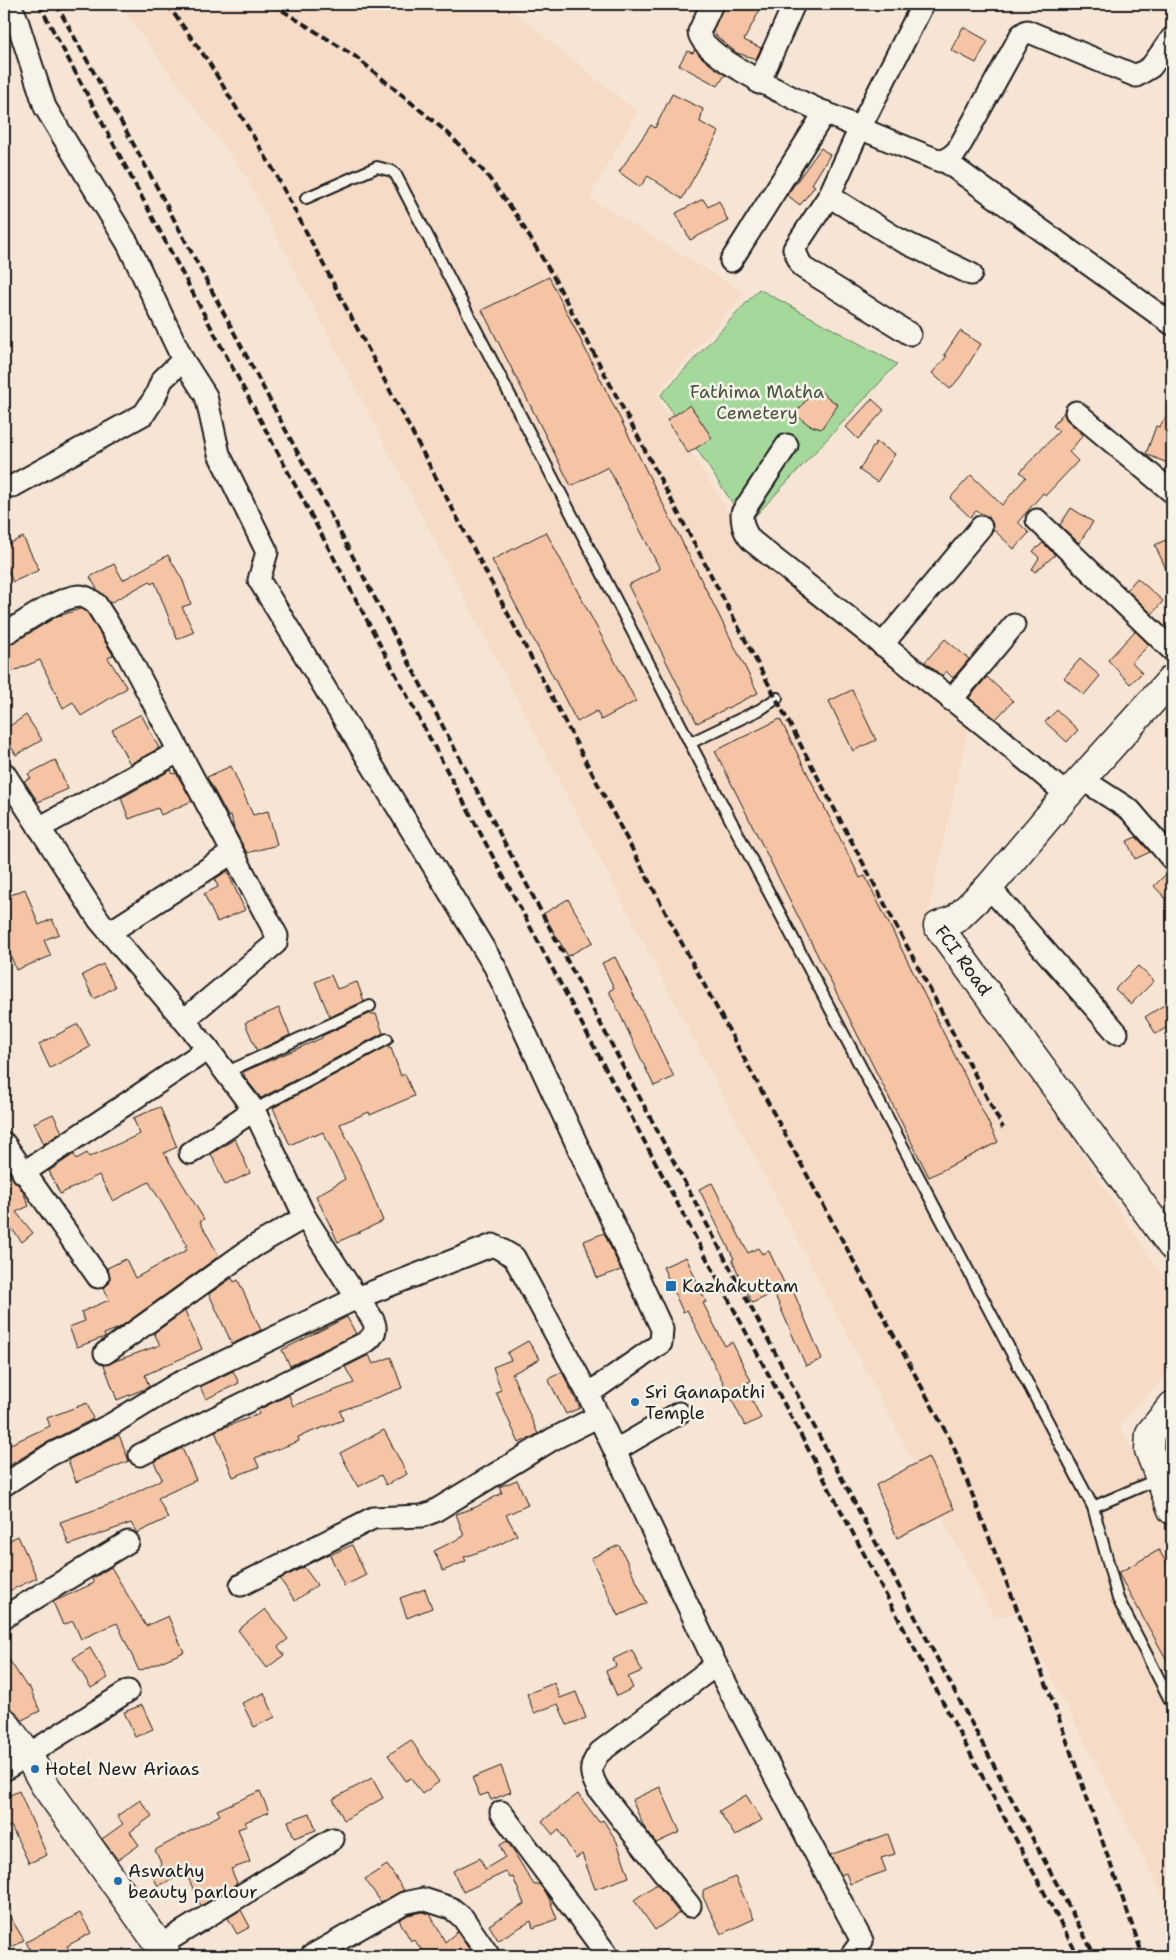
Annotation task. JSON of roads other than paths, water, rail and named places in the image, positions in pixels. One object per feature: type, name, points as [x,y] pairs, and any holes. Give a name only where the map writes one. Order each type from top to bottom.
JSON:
[{"type":"street","points":[[9,4],[16,17],[44,107],[128,244],[183,360],[206,396],[219,454],[267,552],[259,580],[495,967],[662,1329],[661,1343],[588,1394]]},
{"type":"street","points":[[712,4],[699,32],[700,42],[759,83],[860,128],[940,161],[945,161],[1172,324]]},
{"type":"street","points":[[759,83],[794,4]]},
{"type":"street","points":[[910,334],[802,267],[794,249],[829,196],[860,128],[923,4]]},
{"type":"street","points":[[945,161],[957,151],[1021,35],[1027,31],[1136,76],[1151,67],[1172,38]]},
{"type":"street","points":[[731,261],[825,112]]},
{"type":"street","points":[[829,196],[898,239],[971,274]]},
{"type":"street","points":[[13,486],[144,414],[155,397],[162,380],[183,360]]},
{"type":"street","points":[[1076,412],[1172,492]]},
{"type":"street","points":[[787,445],[742,513],[742,524],[745,533],[752,541],[951,700],[1074,787],[1130,810],[1172,859]]},
{"type":"street","points":[[1037,520],[1172,650]]},
{"type":"street","points":[[882,645],[981,527]]},
{"type":"street","points":[[4,634],[66,599],[81,596],[90,599],[96,604],[128,655],[276,936],[276,943],[184,1020]]},
{"type":"street","points":[[951,700],[1014,625]]},
{"type":"street","name":"FCI Road","points":[[1170,1240],[938,926],[956,919],[989,887],[1074,787],[1172,679]]},
{"type":"street","points":[[40,828],[178,752]]},
{"type":"street","points":[[4,773],[100,920],[228,1072],[254,1110],[305,1217],[375,1324],[376,1330],[370,1340],[140,1455]]},
{"type":"street","points":[[110,932],[232,853]]},
{"type":"street","points":[[989,887],[1117,1033]]},
{"type":"street","points":[[23,1173],[208,1049]]},
{"type":"street","points":[[190,1153],[254,1110]]},
{"type":"street","points":[[4,1143],[23,1173],[98,1277]]},
{"type":"street","points":[[105,1353],[253,1247],[305,1217]]},
{"type":"street","points":[[4,1485],[50,1455],[112,1424],[177,1384],[357,1298],[493,1245],[514,1257],[588,1394],[716,1665],[824,1865],[861,1951]]},
{"type":"street","points":[[1172,1406],[1150,1433],[1149,1450],[1158,1479],[1172,1510]]},
{"type":"street","points":[[616,1450],[679,1413]]},
{"type":"street","points":[[241,1585],[372,1518],[422,1516],[433,1512],[553,1439],[599,1416]]},
{"type":"street","points":[[4,1617],[128,1542]]},
{"type":"street","points":[[690,1906],[599,1790],[590,1771],[592,1762],[600,1752],[716,1665]]},
{"type":"street","points":[[4,1770],[128,1691]]},
{"type":"street","points":[[4,1722],[28,1755],[44,1784],[163,1951],[333,1839]]},
{"type":"street","points":[[501,1812],[608,1956]]},
{"type":"street","points":[[311,1956],[404,1904],[423,1899],[451,1908],[463,1918],[489,1956]]},
{"type":"lane","points":[[306,198],[377,167],[392,171],[396,175],[690,743],[1093,1507],[1118,1599],[1172,1704]]},
{"type":"lane","points":[[690,743],[761,709],[777,698]]},
{"type":"lane","points":[[228,1072],[370,1006]]},
{"type":"lane","points":[[254,1110],[387,1040]]},
{"type":"lane","points":[[1093,1507],[1158,1479]]},
{"type":"railway","points":[[39,4],[1078,1956]]},
{"type":"railway","points":[[56,4],[151,176],[1095,1956]]},
{"type":"railway","points":[[167,4],[208,61],[273,169],[686,951],[953,1445],[1052,1699],[1143,1956]]},
{"type":"railway","points":[[272,4],[356,57],[449,134],[486,174],[517,216],[553,276],[1003,1128]]},
{"type":"place","name":"Kazhakuttam","points":[[671,1286]]},
{"type":"place","name":"Sri Ganapathi Temple","points":[[635,1402]]},
{"type":"place","name":"Hotel New Ariaas","points":[[35,1769]]},
{"type":"place","name":"Aswathy beauty parlour","points":[[118,1881]]},
{"type":"park label","name":"Fathima Matha Cemetery","points":[[757,402]]}]
